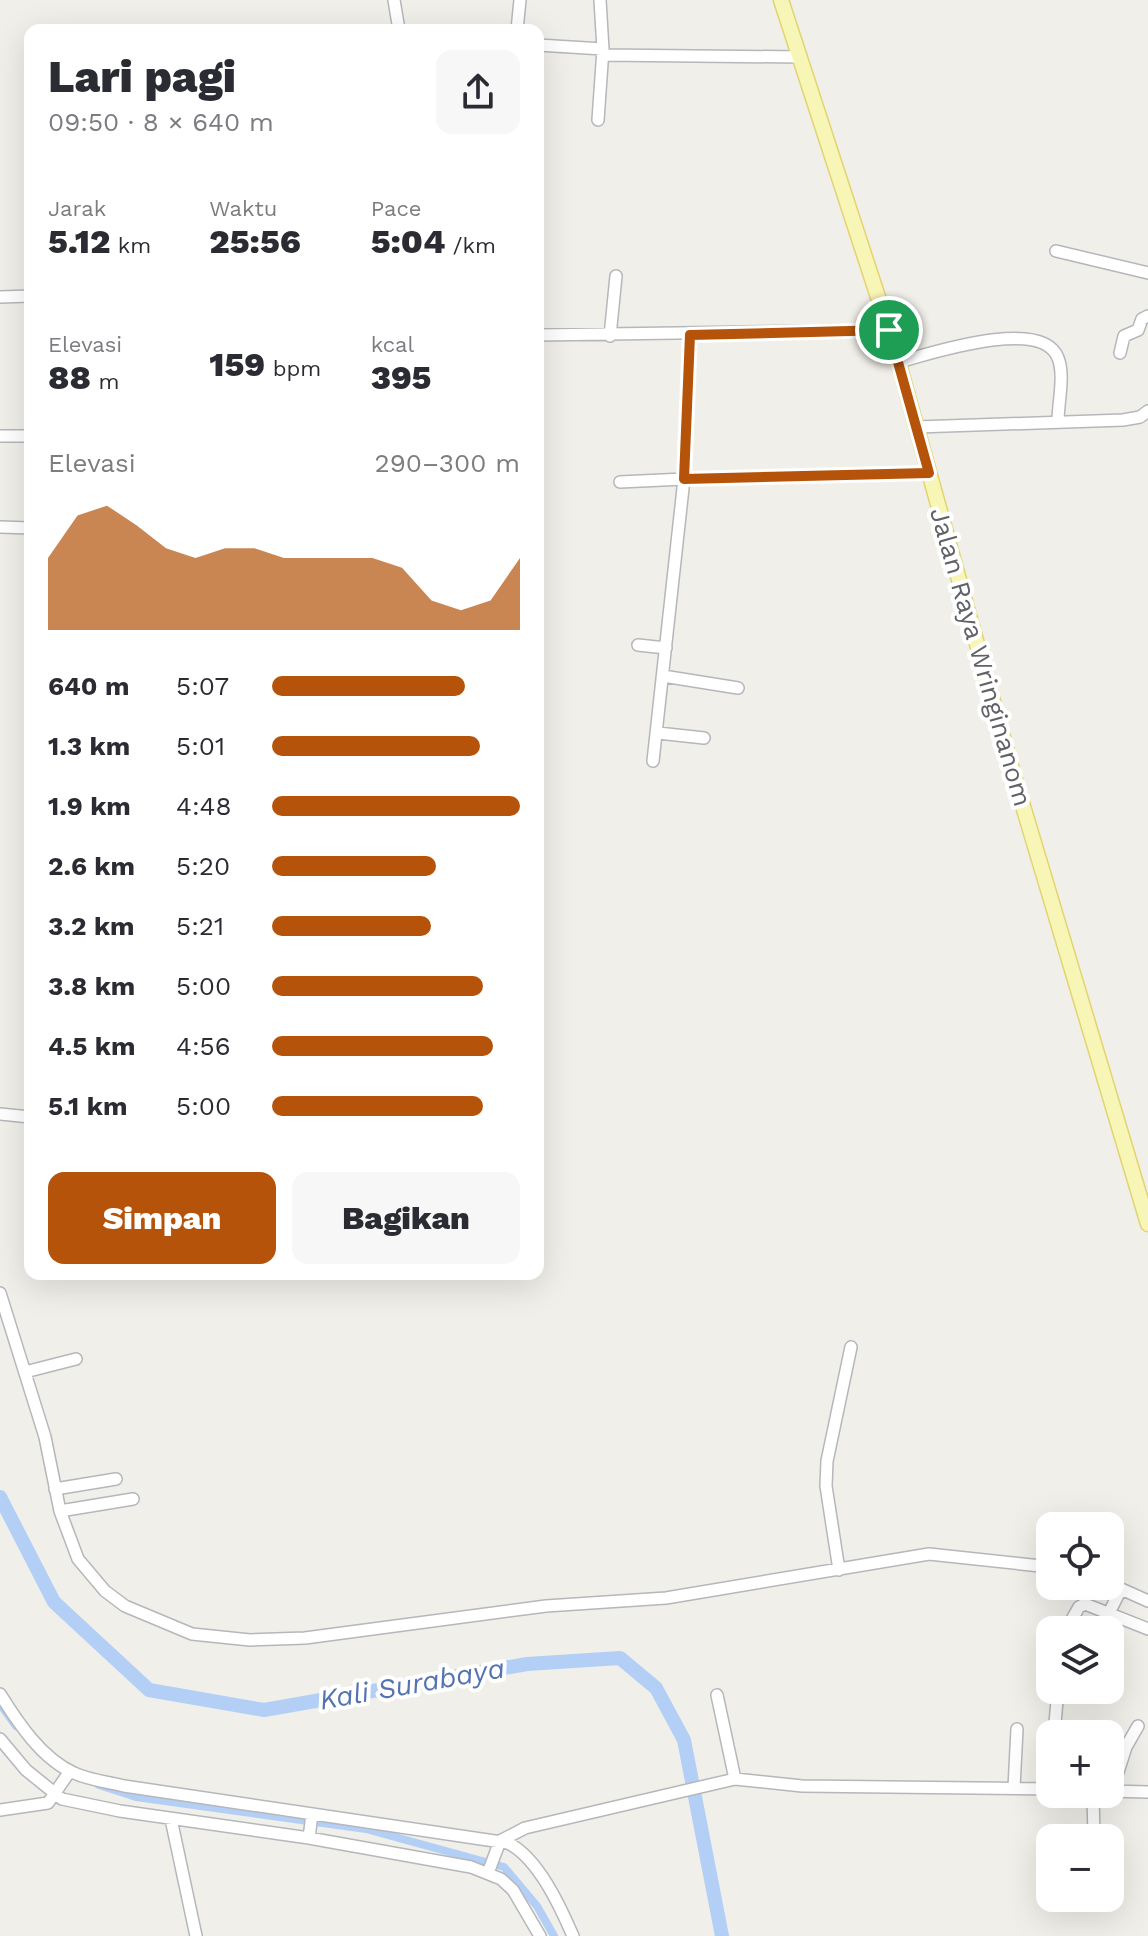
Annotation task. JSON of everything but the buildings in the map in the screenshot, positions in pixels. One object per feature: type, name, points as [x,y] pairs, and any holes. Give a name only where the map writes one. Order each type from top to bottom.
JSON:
[{"type":"main road","name":"Jalan Raya Wringinanom","points":[[781,0],[899,362],[1148,1224]]},
{"type":"street","points":[[394,0],[398,24]]},
{"type":"street","points":[[518,24],[520,0]]},
{"type":"street","points":[[598,120],[603,52],[600,0]]},
{"type":"street","points":[[544,46],[603,52],[801,57]]},
{"type":"street","points":[[1056,251],[1148,273]]},
{"type":"street","points":[[610,336],[616,276]]},
{"type":"street","points":[[0,297],[24,296]]},
{"type":"street","points":[[1120,353],[1124,336],[1138,330],[1142,319],[1148,316]]},
{"type":"street","points":[[544,335],[889,330]]},
{"type":"street","points":[[653,761],[684,479],[690,335]]},
{"type":"street","points":[[899,362],[975,341],[998,339],[1045,345],[1057,355],[1060,364],[1058,421]]},
{"type":"street","points":[[917,427],[1134,419],[1148,411]]},
{"type":"street","points":[[0,436],[24,436]]},
{"type":"street","points":[[620,482],[929,473]]},
{"type":"street","points":[[0,527],[24,528]]},
{"type":"street","points":[[638,645],[666,648]]},
{"type":"street","points":[[663,676],[738,688]]},
{"type":"street","points":[[658,733],[704,738]]},
{"type":"street","points":[[0,1114],[24,1116]]},
{"type":"street","points":[[0,1293],[45,1437],[60,1511],[82,1567],[125,1606],[192,1634],[239,1640],[305,1638],[546,1606],[666,1598],[938,1554],[1036,1565]]},
{"type":"street","points":[[839,1570],[828,1499],[827,1461],[851,1347]]},
{"type":"street","points":[[25,1372],[76,1359]]},
{"type":"street","points":[[55,1489],[116,1479]]},
{"type":"street","points":[[60,1511],[133,1499]]},
{"type":"street","points":[[1124,1590],[1148,1601]]},
{"type":"street","points":[[1110,1611],[1113,1600]]},
{"type":"street","points":[[1075,1616],[1082,1605],[1110,1611],[1148,1629]]},
{"type":"street","points":[[0,1694],[25,1731],[69,1772],[124,1786],[517,1847],[530,1863],[573,1936]]},
{"type":"street","points":[[717,1695],[729,1780]]},
{"type":"street","points":[[1124,1753],[1138,1726]]},
{"type":"street","points":[[1014,1788],[1017,1729]]},
{"type":"street","points":[[0,1739],[26,1770],[56,1791],[120,1811],[309,1836],[489,1870],[513,1890],[540,1936]]},
{"type":"street","points":[[0,1810],[38,1807],[56,1791],[69,1772]]},
{"type":"street","points":[[489,1870],[500,1842],[540,1823],[729,1780],[802,1786],[1036,1789]]},
{"type":"street","points":[[1124,1791],[1148,1792]]},
{"type":"street","points":[[309,1836],[312,1815]]},
{"type":"street","points":[[171,1819],[196,1936]]},
{"type":"waterway","name":"Kali Surabaya","points":[[0,1497],[54,1602],[149,1690],[264,1710],[527,1664],[620,1658],[656,1688],[684,1740],[722,1936]]},
{"type":"waterway","points":[[0,1704],[16,1726]]},
{"type":"waterway","points":[[99,1785],[136,1797],[366,1829],[504,1867],[537,1906],[554,1936]]},
{"type":"route","points":[[889,330],[929,473],[684,479],[690,335],[889,330]]}]
